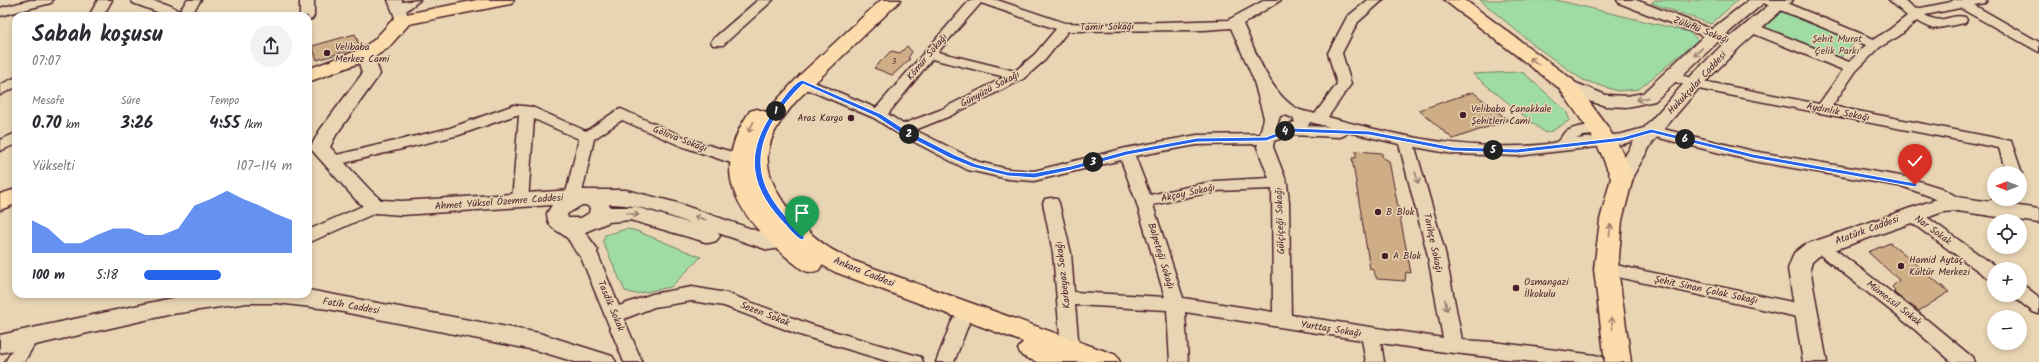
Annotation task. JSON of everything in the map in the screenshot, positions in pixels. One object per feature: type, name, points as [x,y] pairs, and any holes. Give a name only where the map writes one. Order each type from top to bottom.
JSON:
[{"type":"main road","points":[[312,74],[366,54],[381,44],[399,10],[505,0]]},
{"type":"main road","name":"Ankara Caddesi","points":[[876,0],[790,76],[768,100],[748,132],[740,160],[741,178],[745,192],[770,229],[794,244],[817,251],[843,266],[1067,355]]},
{"type":"main road","name":"Ankara Caddesi","points":[[892,0],[788,96],[767,126],[760,140],[756,165],[761,184],[794,244],[812,264],[842,280],[960,323],[1067,355],[1106,362]]},
{"type":"main road","name":"Hukukçular Caddesi","points":[[1453,0],[1566,84],[1602,135],[1616,162],[1622,178],[1610,220],[1606,269],[1615,350],[1618,362]]},
{"type":"main road","points":[[0,202],[12,198]]},
{"type":"street","points":[[0,12],[43,0]]},
{"type":"street","points":[[98,12],[105,0]]},
{"type":"street","points":[[138,0],[172,12]]},
{"type":"street","points":[[186,12],[194,0]]},
{"type":"street","points":[[307,0],[307,12]]},
{"type":"street","points":[[399,10],[413,0]]},
{"type":"street","points":[[718,42],[766,0]]},
{"type":"street","name":"Kömür Sokağı","points":[[879,115],[929,54],[977,0]]},
{"type":"street","name":"Tamir Sokağı","points":[[984,0],[1064,27],[1204,26],[1235,22]]},
{"type":"street","points":[[1235,22],[1274,0]]},
{"type":"street","points":[[1319,119],[1344,84],[1335,53],[1339,43],[1352,20],[1376,0]]},
{"type":"street","name":"Zülüflü Sokağı","points":[[1624,0],[1642,3],[1734,43]]},
{"type":"street","name":"Hukukçular Caddesi","points":[[1566,84],[1582,95],[1614,101],[1639,101],[1649,97],[1715,35],[1759,0]]},
{"type":"street","points":[[1896,0],[1915,15],[1933,25],[1960,20]]},
{"type":"street","points":[[1823,109],[1851,68],[1875,44],[1894,33],[1915,15],[1920,12],[1958,2],[1980,0]]},
{"type":"street","points":[[1777,2],[1875,44]]},
{"type":"street","name":"Hukukçular Caddesi","points":[[1622,178],[1638,149],[1651,131],[1669,114],[1693,84],[1777,2]]},
{"type":"street","points":[[1958,2],[2039,48]]},
{"type":"street","name":"Gülçiçeği Sokağı","points":[[1235,22],[1260,78],[1271,118],[1265,147],[1279,183],[1281,203],[1282,321]]},
{"type":"street","name":"Günyüzü Sokağı","points":[[902,130],[945,113],[1018,76],[1040,57],[1064,27]]},
{"type":"street","points":[[1752,28],[1851,68]]},
{"type":"street","points":[[312,235],[376,206],[363,195],[320,148],[327,134],[371,74],[366,54]]},
{"type":"street","points":[[929,54],[1018,76]]},
{"type":"street","name":"Aydınlık Sokağı","points":[[1672,76],[1693,84],[2006,144],[2012,166]]},
{"type":"street","name":"Gülçiçeği Sokağı","points":[[1260,78],[1285,106],[1296,113]]},
{"type":"street","points":[[802,82],[879,115],[902,130],[974,166],[1008,174],[1034,176],[1072,168],[1126,153],[1197,140],[1266,139],[1302,125],[1302,118],[1296,113]]},
{"type":"street","points":[[0,91],[12,84]]},
{"type":"street","points":[[332,161],[454,132],[514,110],[527,110],[588,137],[580,197]]},
{"type":"street","points":[[520,201],[527,110]]},
{"type":"street","points":[[1369,133],[1291,130],[1277,126],[1271,118],[1277,111],[1286,110],[1369,133],[1453,149],[1517,151],[1559,146],[1602,135],[1623,139],[1651,131],[1753,156],[1906,182],[1935,192],[1957,204]]},
{"type":"street","name":"Gölova Sokağı","points":[[588,137],[621,114],[686,143],[740,160]]},
{"type":"street","points":[[0,146],[12,140]]},
{"type":"street","name":"Tarihçe Sokağı","points":[[1406,141],[1434,245],[1454,347]]},
{"type":"street","name":"Balpeteği Sokağı","points":[[1126,153],[1144,201],[1176,304],[1179,362]]},
{"type":"street","name":"Akçay Sokağı","points":[[1144,201],[1171,197],[1215,186],[1279,183]]},
{"type":"street","points":[[587,250],[590,233],[595,219],[601,210],[600,205],[592,199],[580,197],[560,208],[557,218],[562,225],[568,227],[582,226],[595,219],[610,213],[636,214],[683,227],[744,248],[769,254],[794,244]]},
{"type":"street","name":"Ahmet Yüksel Özemre Caddesi","points":[[376,206],[402,208],[580,197],[626,197],[667,207],[768,243],[794,244]]},
{"type":"street","points":[[497,203],[540,211],[575,234],[587,250]]},
{"type":"street","name":"Karbeyaz Sokağı","points":[[1051,203],[1062,253],[1066,298],[1067,355]]},
{"type":"street","name":"Atatürk Caddesi","points":[[1815,362],[1799,269],[1802,258],[1812,250],[1912,214],[1942,205],[1957,204],[2039,216]]},
{"type":"street","points":[[1987,209],[1993,206]]},
{"type":"street","name":"Nar Sokak","points":[[1912,214],[1987,269]]},
{"type":"street","name":"Mümessil Sokak","points":[[1821,247],[1920,324],[1965,362]]},
{"type":"street","name":"Tasdik Sokak","points":[[587,250],[634,362]]},
{"type":"street","name":"Şehit Sinan Çolak Sokağı","points":[[1606,269],[1806,312]]},
{"type":"street","name":"Sezen Sokak","points":[[615,315],[652,301],[692,294],[726,300],[807,330],[914,362]]},
{"type":"street","points":[[2027,297],[2039,306]]},
{"type":"street","name":"Fatih Caddesi","points":[[0,344],[172,306],[222,298]]},
{"type":"street","name":"Fatih Caddesi","points":[[302,298],[328,301],[539,342],[604,362]]},
{"type":"street","name":"Yurttaş Sokağı","points":[[1066,298],[1176,304],[1510,357],[1595,362]]},
{"type":"street","points":[[945,362],[960,323]]},
{"type":"street","points":[[1371,335],[1375,362]]},
{"type":"street","points":[[14,362],[30,337]]},
{"type":"green space","points":[[1480,0],[1556,0],[1689,32],[1698,40],[1639,89],[1618,91],[1583,80],[1535,46]]},
{"type":"green space","points":[[1655,0],[1738,0],[1711,24],[1651,3]]},
{"type":"green space","name":"Şehit Murat Çelik Parkı","points":[[1782,11],[1857,40],[1840,58],[1764,28]]},
{"type":"green space","points":[[1524,73],[1566,111],[1570,120],[1552,131],[1545,133],[1473,74]]},
{"type":"green space","points":[[626,229],[634,230],[701,257],[671,287],[635,294],[625,291],[603,242],[605,235]]},
{"type":"building","name":"Velibaba Merkez Cami","points":[[355,34],[360,47],[317,60],[312,46]]},
{"type":"building","points":[[907,46],[912,52],[908,58],[910,59],[892,75],[874,68],[891,51],[900,53]]},
{"type":"building","name":"Velibaba Çanakkale Şehitleri Cami","points":[[1473,92],[1508,120],[1453,139],[1419,110]]},
{"type":"building","points":[[1356,151],[1382,153],[1382,157],[1389,161],[1411,273],[1406,272],[1405,281],[1377,279],[1373,270],[1370,269],[1352,158],[1356,158]]},
{"type":"building","name":"Hamid Aytaç Kültür Merkezi","points":[[1890,243],[1949,292],[1919,311],[1894,293],[1895,290],[1892,287],[1899,280],[1868,252]]},
{"type":"place","name":"Velibaba Merkez Cami","points":[[327,53]]},
{"type":"place","name":"Velibaba Çanakkale Şehitleri Cami","points":[[1463,115]]},
{"type":"place","name":"Aras Kargo","points":[[851,118]]},
{"type":"place","name":"B Blok","points":[[1378,212]]},
{"type":"place","name":"A Blok","points":[[1385,256]]},
{"type":"place","name":"Hamid Aytaç Kültür Merkezi","points":[[1901,266]]},
{"type":"place","name":"Osmangazi İlkokulu","points":[[1516,288]]},
{"type":"route","points":[[802,237],[777,212],[768,198],[761,184],[756,165],[760,140],[764,130],[775,112],[802,82],[879,115],[902,130],[974,166],[1008,174],[1034,176],[1072,168],[1126,153],[1197,140],[1266,139],[1276,134],[1291,130],[1369,133],[1453,149],[1517,151],[1623,139],[1651,131],[1753,156],[1906,182],[1915,185]]}]
